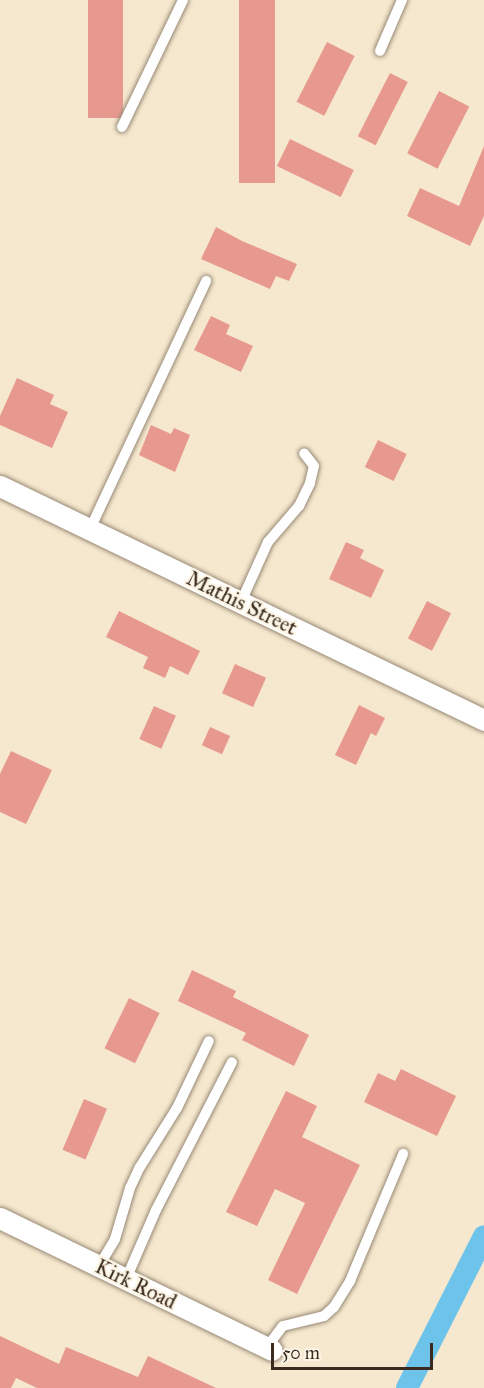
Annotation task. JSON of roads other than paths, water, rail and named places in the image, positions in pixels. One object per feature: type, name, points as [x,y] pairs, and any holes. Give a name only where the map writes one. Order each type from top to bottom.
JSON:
[{"type":"street","name":"Mathis Street","points":[[0,486],[484,720]]},
{"type":"street","name":"Kirk Road","points":[[0,1218],[270,1349]]},
{"type":"lane","points":[[122,126],[183,0]]},
{"type":"lane","points":[[380,51],[402,0]]},
{"type":"lane","points":[[90,529],[206,281]]},
{"type":"lane","points":[[241,602],[268,542],[299,506],[310,483],[314,466],[304,453]]},
{"type":"lane","points":[[99,1266],[116,1239],[135,1178],[177,1108],[209,1041]]},
{"type":"lane","points":[[126,1280],[156,1210],[232,1062]]},
{"type":"lane","points":[[270,1349],[283,1326],[297,1320],[324,1316],[334,1307],[350,1281],[403,1154]]},
{"type":"waterway","points":[[407,1388],[484,1236]]}]
